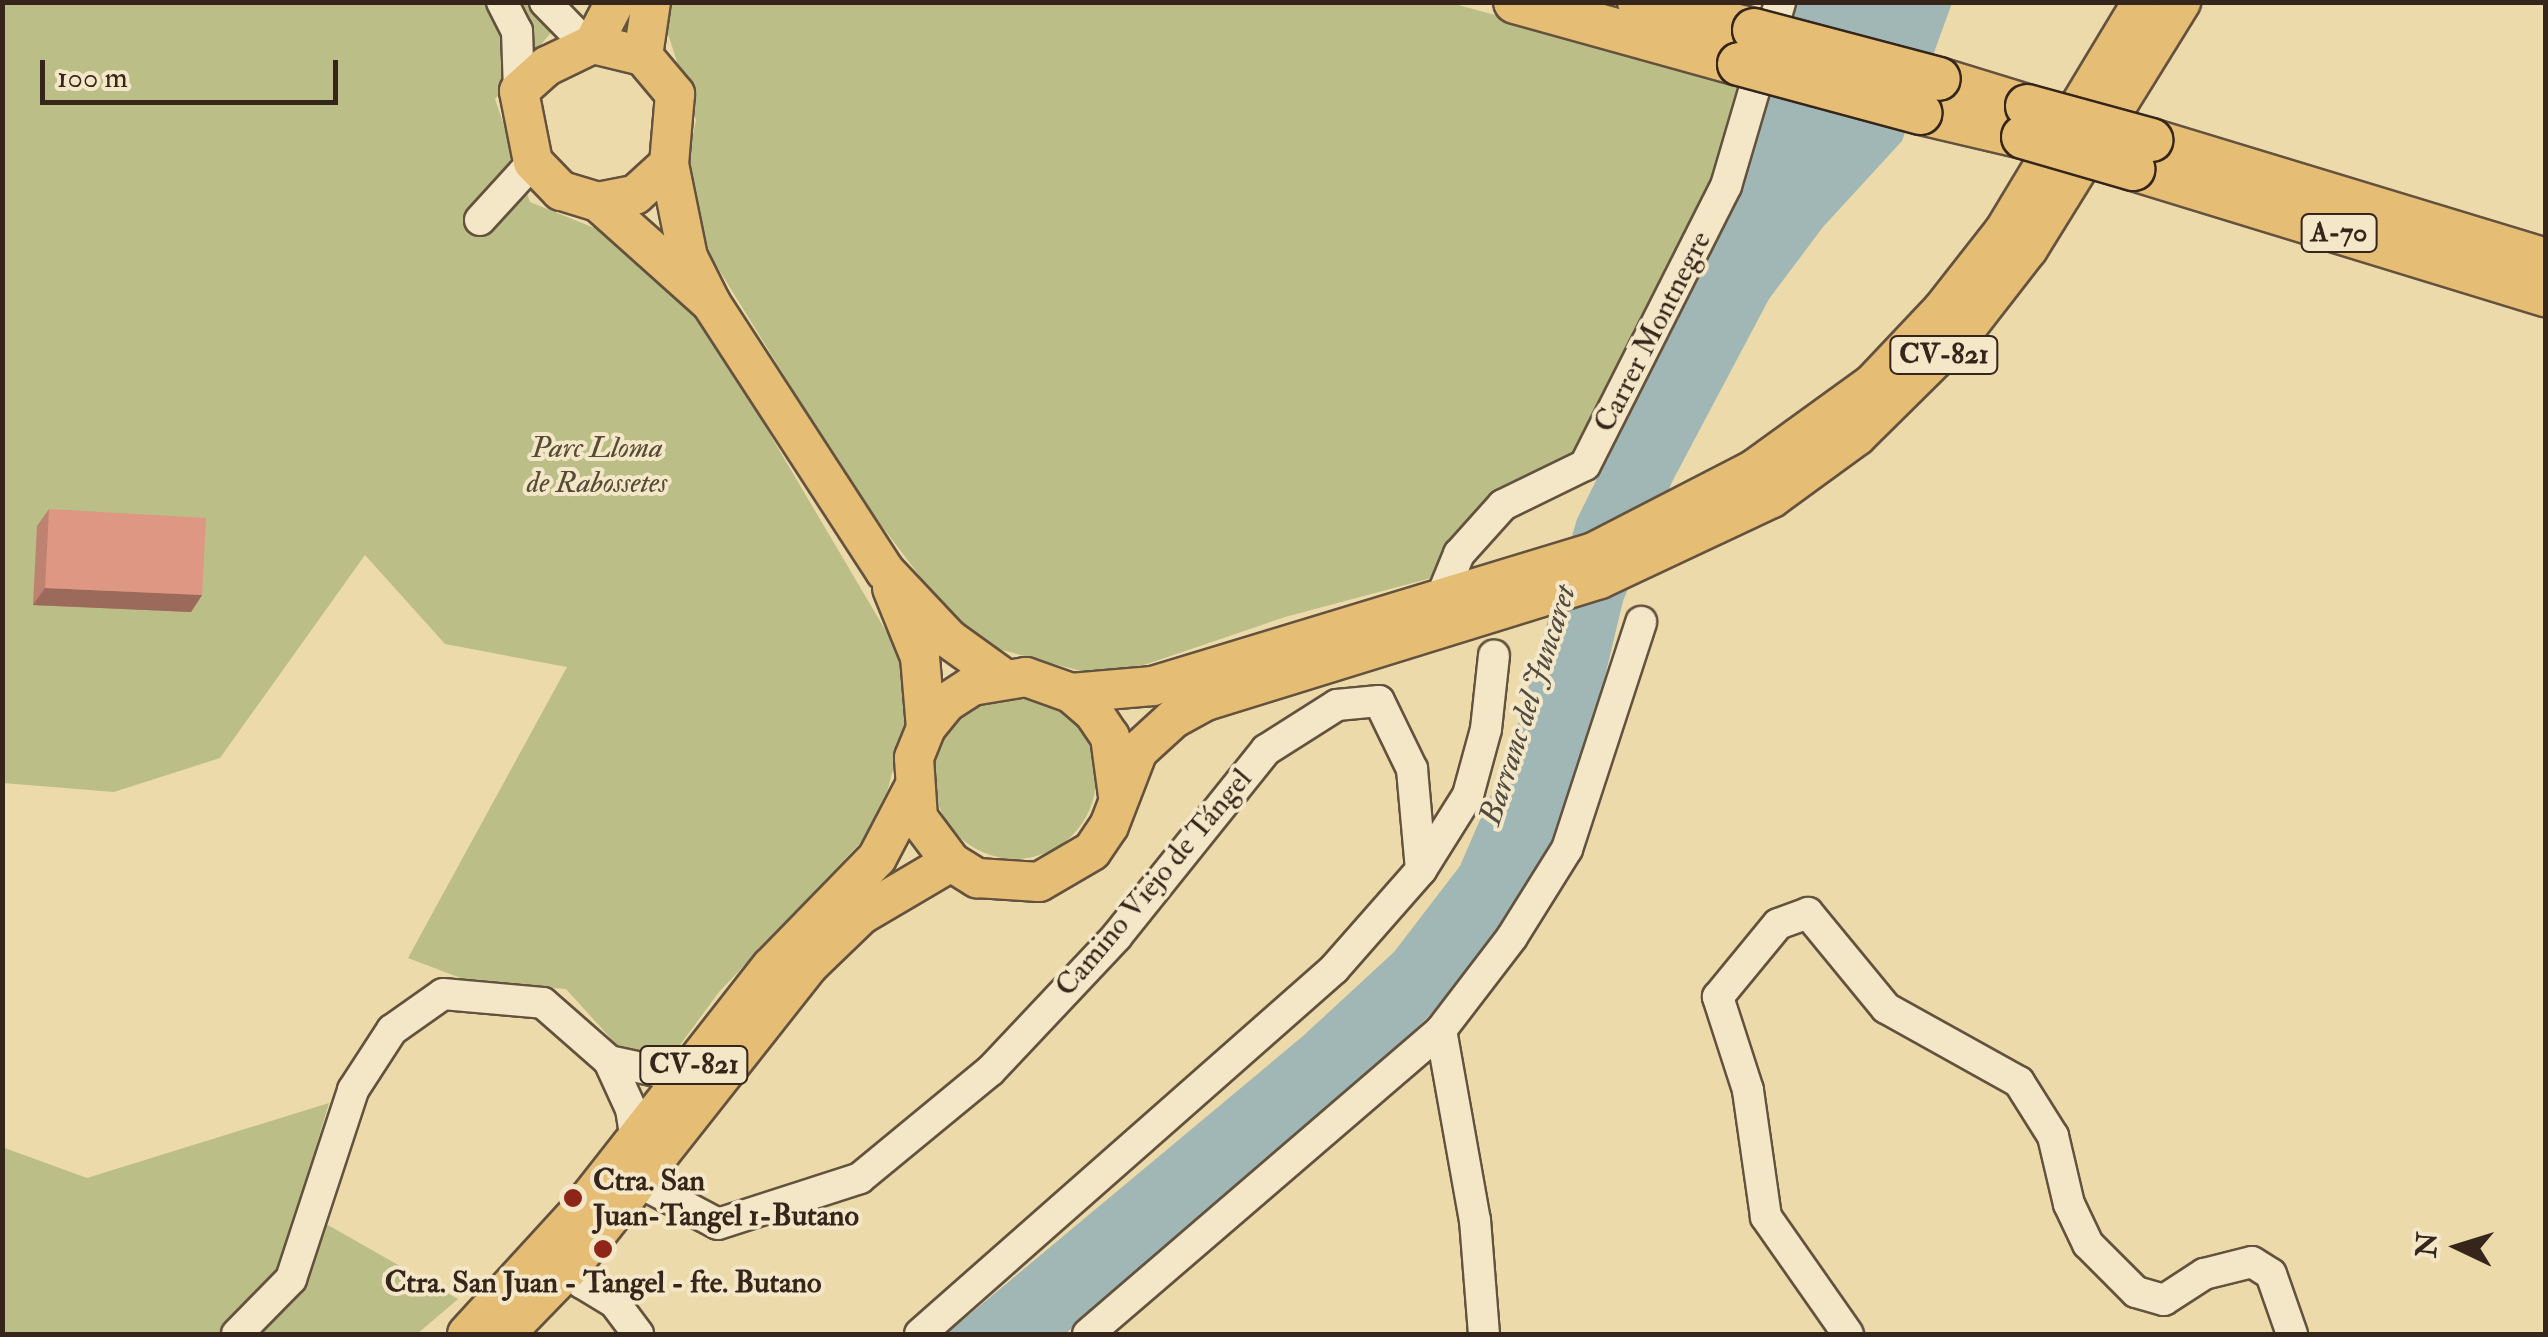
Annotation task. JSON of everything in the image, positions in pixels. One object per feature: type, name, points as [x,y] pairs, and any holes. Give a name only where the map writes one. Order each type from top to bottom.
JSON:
[{"type":"highway","name":"A-70","points":[[1516,2],[1758,32]]},
{"type":"highway","name":"A-70","points":[[1640,2],[1758,32],[1930,96],[2546,260]]},
{"type":"highway","name":"A-70","points":[[2142,154],[2546,295]]},
{"type":"main road","points":[[533,162],[519,91],[547,66],[591,45],[615,2]]},
{"type":"main road","points":[[591,45],[643,56],[652,2]]},
{"type":"main road","name":"CV-821","points":[[506,1334],[572,1264],[809,966],[862,916],[951,862],[1008,885],[1039,882],[1092,852],[1138,752],[1173,719],[1206,701],[1518,590],[1660,522],[1816,426],[1904,352],[2004,231],[2142,2]]},
{"type":"main road","name":"CV-821","points":[[643,56],[674,94],[669,164],[688,257],[711,303],[886,571],[949,639],[1002,677],[1050,682],[1071,693],[1153,686],[1441,598],[1518,590],[1643,562],[1772,498],[1857,436],[1935,365],[2028,249],[2181,2]]},
{"type":"main road","name":"CV-821","points":[[533,162],[562,191],[598,202],[711,303]]},
{"type":"main road","points":[[598,202],[635,195],[669,164]]},
{"type":"main road","name":"CV-821","points":[[467,1334],[636,1139],[771,967],[877,858],[912,791],[926,728],[920,657],[886,571]]},
{"type":"main road","points":[[926,728],[946,703],[1002,677]]},
{"type":"main road","points":[[1071,693],[1110,738],[1118,796]]},
{"type":"main road","points":[[912,791],[918,818],[951,862]]},
{"type":"street","points":[[502,2],[517,31],[519,91]]},
{"type":"street","points":[[545,2],[591,45]]},
{"type":"street","name":"Carrer Montnegre","points":[[1441,598],[1459,554],[1503,505],[1585,466],[1726,186],[1758,32]]},
{"type":"street","points":[[480,220],[533,162]]},
{"type":"street","points":[[1088,1334],[1441,1030],[1512,937],[1568,849],[1641,622]]},
{"type":"street","points":[[920,1334],[1334,969],[1421,870],[1468,795],[1486,729],[1494,656]]},
{"type":"street","name":"Camino Viejo de Tángel","points":[[638,1182],[718,1224],[860,1178],[990,1071],[1054,1004],[1118,936],[1266,750],[1336,705],[1379,702],[1412,769],[1421,870]]},
{"type":"street","points":[[1848,1334],[1766,1217],[1748,1090],[1718,998],[1778,924],[1808,913],[1886,1008],[2019,1082],[2053,1136],[2068,1204],[2088,1244],[2136,1292],[2164,1300],[2204,1274],[2252,1262],[2271,1274],[2292,1334]]},
{"type":"street","points":[[238,1334],[291,1279],[353,1090],[392,1030],[443,994],[543,1003],[609,1061],[684,1077]]},
{"type":"street","points":[[1441,1030],[1476,1220],[1484,1334]]},
{"type":"street","points":[[609,1061],[636,1139]]},
{"type":"street","points":[[572,1264],[582,1283],[614,1302],[638,1334]]},
{"type":"green space","name":"Parc Lloma de Rabossetes","points":[[2,3],[576,3],[495,99],[530,202],[617,237],[696,309],[906,665],[908,710],[888,789],[863,840],[719,992],[672,1056],[624,1053],[566,989],[471,982],[408,958],[567,667],[445,644],[365,555],[220,758],[114,792],[3,783]]},
{"type":"green space","points":[[666,3],[1451,3],[1745,83],[1721,186],[1585,465],[1503,505],[1450,573],[1285,617],[1147,664],[1092,674],[987,646],[961,631],[854,489],[713,260],[691,203],[685,175],[696,120],[667,31]]},
{"type":"green space","points":[[1015,697],[1046,703],[1073,720],[1090,747],[1096,778],[1090,809],[1073,836],[1046,853],[1015,859],[984,853],[957,836],[940,809],[934,778],[940,747],[957,720],[984,703]]},
{"type":"green space","points":[[329,1103],[298,1208],[458,1299],[417,1334],[3,1334],[2,1147],[87,1178]]},
{"type":"water","name":"Barranc del Juncaret","points":[[1796,3],[1952,3],[1902,141],[1823,227],[1769,299],[1672,482],[1623,601],[1582,773],[1544,862],[1473,972],[1406,1039],[1065,1334],[946,1334],[1303,1036],[1394,952],[1460,866],[1511,748],[1577,519],[1679,313],[1732,189],[1785,18]]},
{"type":"building","points":[[49,509],[206,518],[202,595],[45,588]]},
{"type":"place","name":"Ctra. San Juan-Tangel 1-Butano","points":[[573,1198]]},
{"type":"place","name":"Ctra. San Juan - Tangel - fte. Butano","points":[[603,1249]]}]
